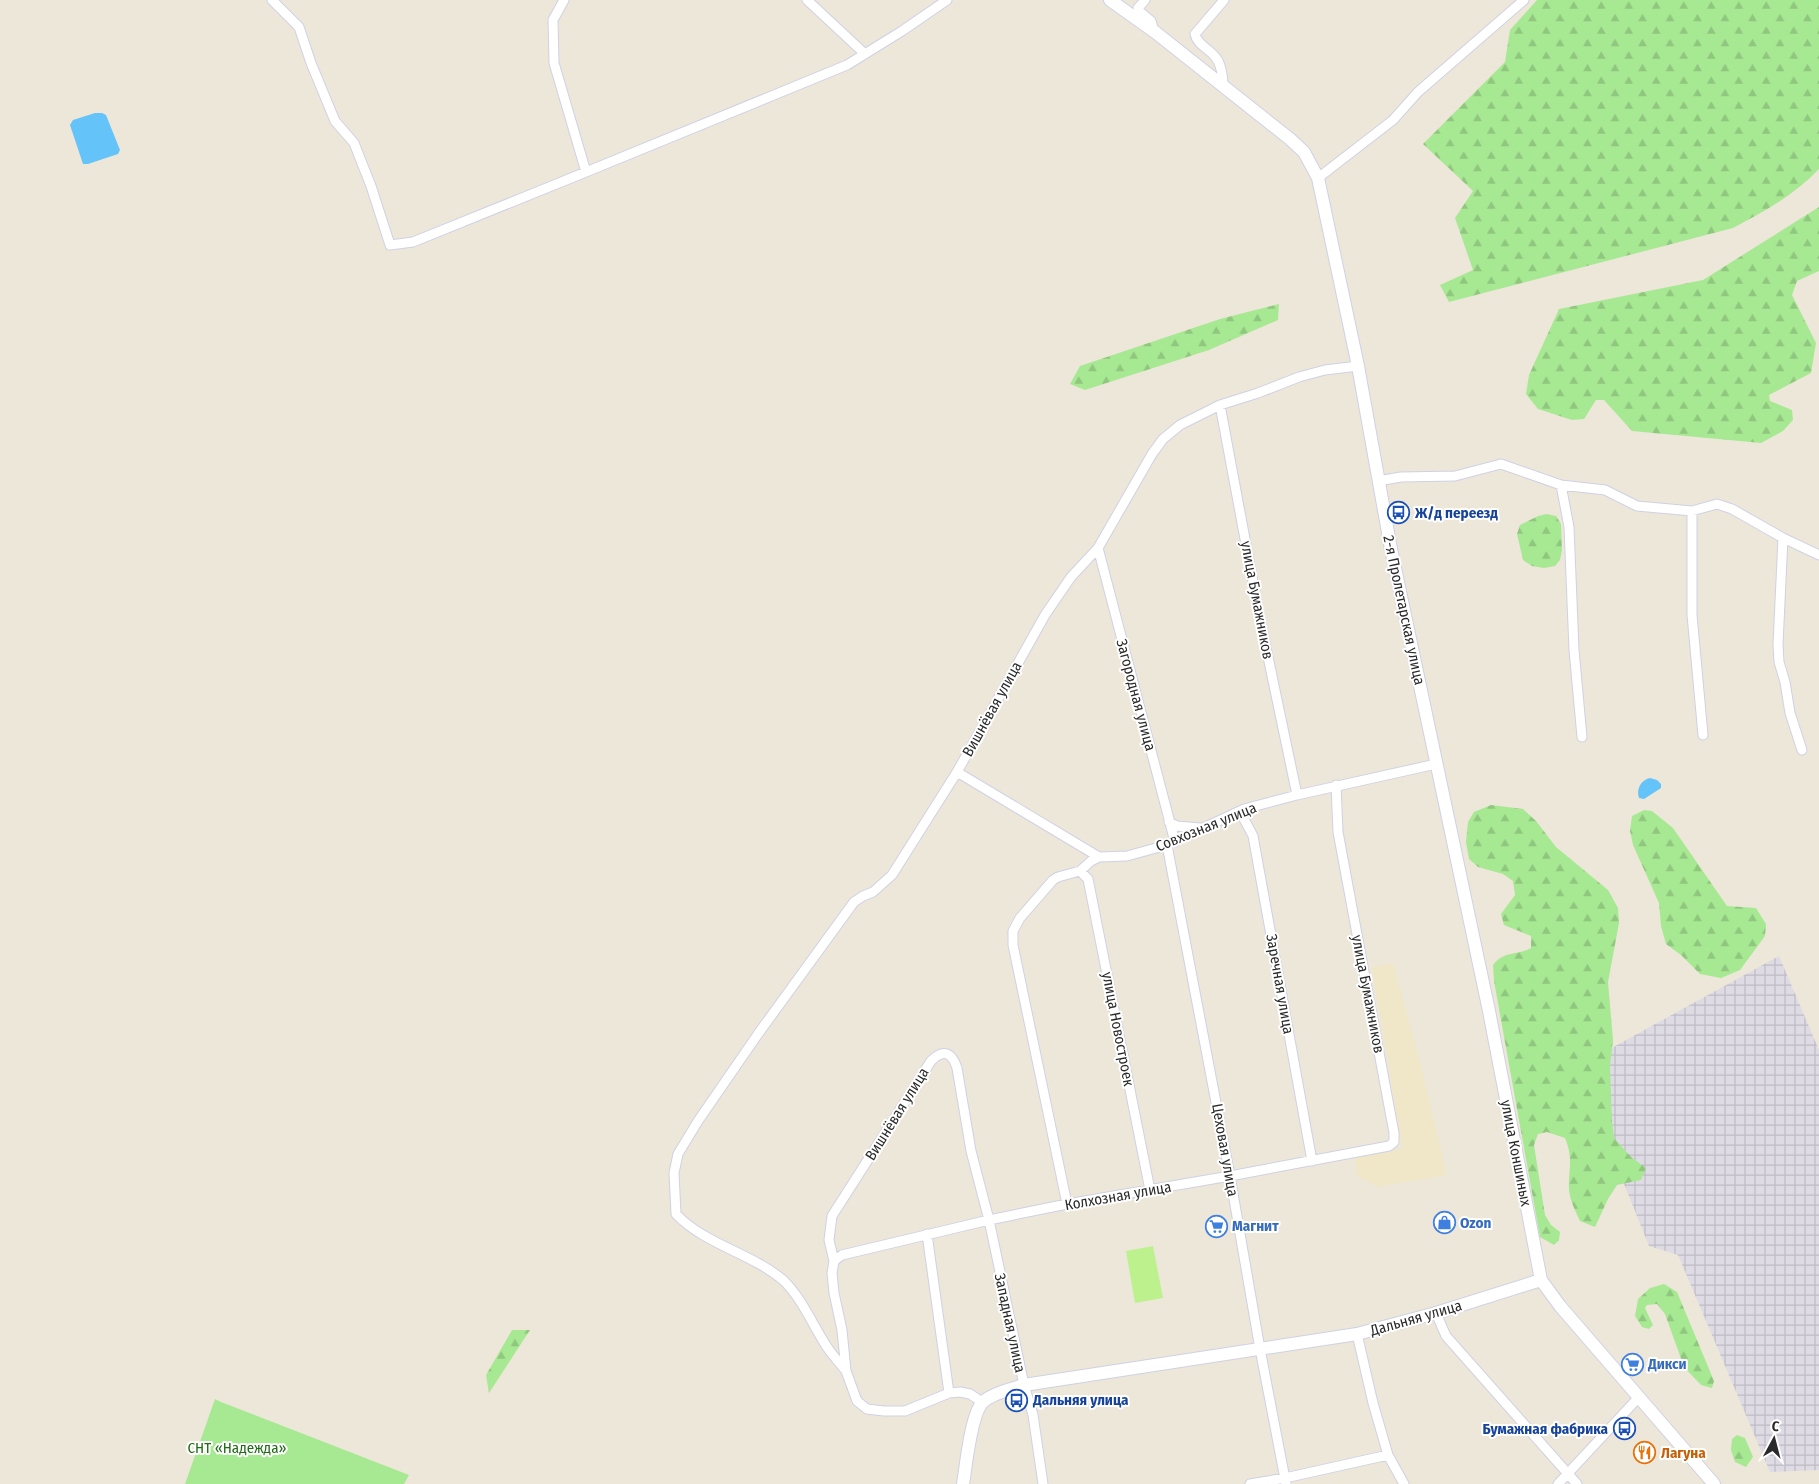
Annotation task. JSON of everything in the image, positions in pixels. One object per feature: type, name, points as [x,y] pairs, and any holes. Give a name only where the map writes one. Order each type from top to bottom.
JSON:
[{"type":"main road","name":"2-я Пролетарская улица","points":[[1110,0],[1155,32],[1290,139],[1304,152],[1318,178],[1358,366],[1378,480],[1436,764]]},
{"type":"main road","name":"улица Коншиных","points":[[1436,764],[1489,1011],[1541,1280],[1560,1306],[1714,1484]]},
{"type":"main road","name":"Дальняя улица","points":[[982,1402],[995,1395],[1024,1385],[1357,1334],[1436,1313],[1541,1280]]},
{"type":"main road","points":[[963,1484],[974,1417],[982,1402]]},
{"type":"street","points":[[272,0],[299,27],[310,63],[335,121],[354,143],[371,186],[390,246],[413,242],[847,65],[947,0]]},
{"type":"street","points":[[564,0],[553,20],[554,63],[586,172]]},
{"type":"street","points":[[807,0],[865,54]]},
{"type":"street","points":[[1145,0],[1138,8],[1151,22],[1155,32]]},
{"type":"street","points":[[1223,85],[1217,58],[1196,39],[1195,34],[1224,0]]},
{"type":"street","points":[[1318,178],[1393,120],[1418,92],[1524,0]]},
{"type":"street","name":"Вишнёвая улица","points":[[846,1372],[828,1348],[797,1298],[784,1282],[765,1267],[686,1225],[676,1214],[674,1173],[678,1154],[698,1121],[854,902],[873,892],[892,875],[957,772],[1045,615],[1072,576],[1098,548],[1152,454],[1163,439],[1180,425],[1220,405],[1258,393],[1298,377],[1325,370],[1358,366]]},
{"type":"street","name":"улица Бумажников","points":[[1220,405],[1259,614],[1297,795]]},
{"type":"street","points":[[1378,480],[1408,476],[1455,476],[1501,464],[1561,485],[1605,490],[1637,506],[1692,511],[1717,504],[1732,509],[1783,538],[1819,555]]},
{"type":"street","points":[[1561,485],[1569,527],[1574,650],[1582,737]]},
{"type":"street","points":[[1692,511],[1692,616],[1703,736]]},
{"type":"street","points":[[1783,538],[1778,644],[1779,662],[1785,682],[1790,713],[1802,750]]},
{"type":"street","name":"Загородная улица","points":[[1098,548],[1169,822],[1171,844]]},
{"type":"street","name":"Совхозная улица","points":[[1099,857],[1127,856],[1171,844],[1244,809],[1336,785],[1436,764]]},
{"type":"street","points":[[957,772],[1099,857]]},
{"type":"street","name":"улица Бумажников","points":[[1336,785],[1338,832],[1394,1133],[1394,1142]]},
{"type":"street","name":"Заречная улица","points":[[1244,809],[1244,819],[1253,836],[1312,1161]]},
{"type":"street","points":[[1169,822],[1177,826],[1203,828]]},
{"type":"street","name":"Цеховая улица","points":[[1171,844],[1260,1349],[1286,1481]]},
{"type":"street","points":[[1067,1204],[1012,945],[1013,931],[1020,918],[1053,880],[1080,871],[1091,861],[1099,857]]},
{"type":"street","name":"улица Новостроек","points":[[1080,871],[1088,879],[1150,1190]]},
{"type":"street","name":"Вишнёвая улица","points":[[838,1258],[829,1240],[832,1216],[931,1061],[936,1056],[947,1053],[954,1058],[957,1068],[971,1151],[988,1220]]},
{"type":"street","name":"Колхозная улица","points":[[838,1258],[926,1234],[988,1220],[1067,1204],[1312,1161],[1389,1146],[1394,1142]]},
{"type":"street","name":"Западная улица","points":[[988,1220],[1024,1385],[1033,1416],[1043,1484]]},
{"type":"street","points":[[926,1234],[949,1393]]},
{"type":"street","points":[[838,1258],[832,1273],[834,1292],[842,1330],[846,1372],[857,1401],[867,1409],[884,1411],[906,1410],[949,1393],[960,1392],[970,1394],[982,1402]]},
{"type":"street","points":[[1436,1313],[1446,1336],[1577,1484]]},
{"type":"street","points":[[1357,1334],[1373,1403],[1388,1455],[1404,1484]]},
{"type":"street","points":[[1558,1484],[1639,1397]]},
{"type":"street","points":[[1250,1484],[1286,1481],[1388,1455]]},
{"type":"shaded area","points":[[1779,956],[1819,1050],[1819,1470],[1770,1472],[1678,1255],[1649,1246],[1577,1067]]},
{"type":"shaded area","points":[[1393,963],[1420,1062],[1447,1175],[1378,1187],[1357,1176],[1355,1157],[1402,1149],[1372,967]]},
{"type":"green space","points":[[1537,0],[1819,0],[1819,169],[1778,202],[1733,228],[1449,302],[1440,285],[1473,270],[1455,218],[1473,191],[1423,144],[1505,62],[1510,30]]},
{"type":"green space","points":[[1819,207],[1819,271],[1797,281],[1792,295],[1816,343],[1811,373],[1769,395],[1770,401],[1792,410],[1793,420],[1783,431],[1761,443],[1632,431],[1604,400],[1596,400],[1584,419],[1572,420],[1538,409],[1526,394],[1529,375],[1559,309],[1703,280]]},
{"type":"green space","points":[[1279,304],[1278,320],[1209,350],[1085,390],[1070,384],[1080,366],[1220,319]]},
{"type":"green space","points":[[1547,514],[1556,516],[1561,524],[1562,550],[1560,560],[1555,566],[1544,568],[1532,566],[1523,560],[1517,534],[1520,525],[1538,516]]},
{"type":"green space","points":[[1491,805],[1523,809],[1536,821],[1556,847],[1608,890],[1618,908],[1619,923],[1608,982],[1613,1040],[1610,1066],[1612,1121],[1614,1138],[1631,1157],[1646,1168],[1641,1180],[1617,1185],[1595,1227],[1580,1221],[1572,1202],[1569,1190],[1570,1159],[1565,1138],[1547,1132],[1538,1134],[1534,1145],[1545,1215],[1551,1225],[1560,1232],[1559,1240],[1554,1245],[1540,1237],[1494,981],[1493,965],[1497,960],[1506,955],[1531,948],[1531,936],[1504,925],[1501,914],[1515,895],[1513,881],[1503,874],[1478,867],[1469,859],[1466,842],[1468,822],[1474,812]]},
{"type":"green space","points":[[1644,810],[1652,811],[1673,828],[1727,906],[1756,908],[1766,924],[1765,936],[1740,970],[1721,978],[1700,974],[1681,955],[1666,944],[1661,926],[1659,903],[1633,845],[1630,831],[1632,816]]},
{"type":"green space","points":[[1153,1246],[1163,1298],[1135,1303],[1126,1251]]},
{"type":"green space","points":[[1664,1284],[1677,1292],[1714,1381],[1712,1388],[1701,1385],[1684,1367],[1665,1314],[1657,1304],[1647,1305],[1645,1308],[1653,1325],[1649,1329],[1642,1327],[1635,1316],[1638,1299],[1650,1288]]},
{"type":"green space","points":[[512,1330],[530,1330],[489,1393],[486,1375]]},
{"type":"green space","name":"СНТ «Надежда»","points":[[215,1399],[409,1475],[404,1484],[185,1484]]},
{"type":"green space","points":[[1737,1435],[1745,1438],[1753,1457],[1746,1467],[1735,1462],[1731,1450],[1732,1439]]},
{"type":"water","points":[[95,113],[106,115],[120,150],[118,154],[83,164],[70,125],[73,120]]},
{"type":"water","points":[[1650,778],[1657,780],[1661,784],[1661,788],[1644,799],[1639,798],[1638,791],[1640,785]]},
{"type":"place","name":"Ж/д переезд","points":[[1399,513]]},
{"type":"place","name":"Ozon","points":[[1444,1223]]},
{"type":"place","name":"Магнит","points":[[1216,1226]]},
{"type":"place","name":"Дикси","points":[[1632,1364]]},
{"type":"place","name":"Дальняя улица","points":[[1017,1400]]},
{"type":"place","name":"Бумажная фабрика","points":[[1624,1429]]},
{"type":"place","name":"Лагуна","points":[[1645,1453]]}]
